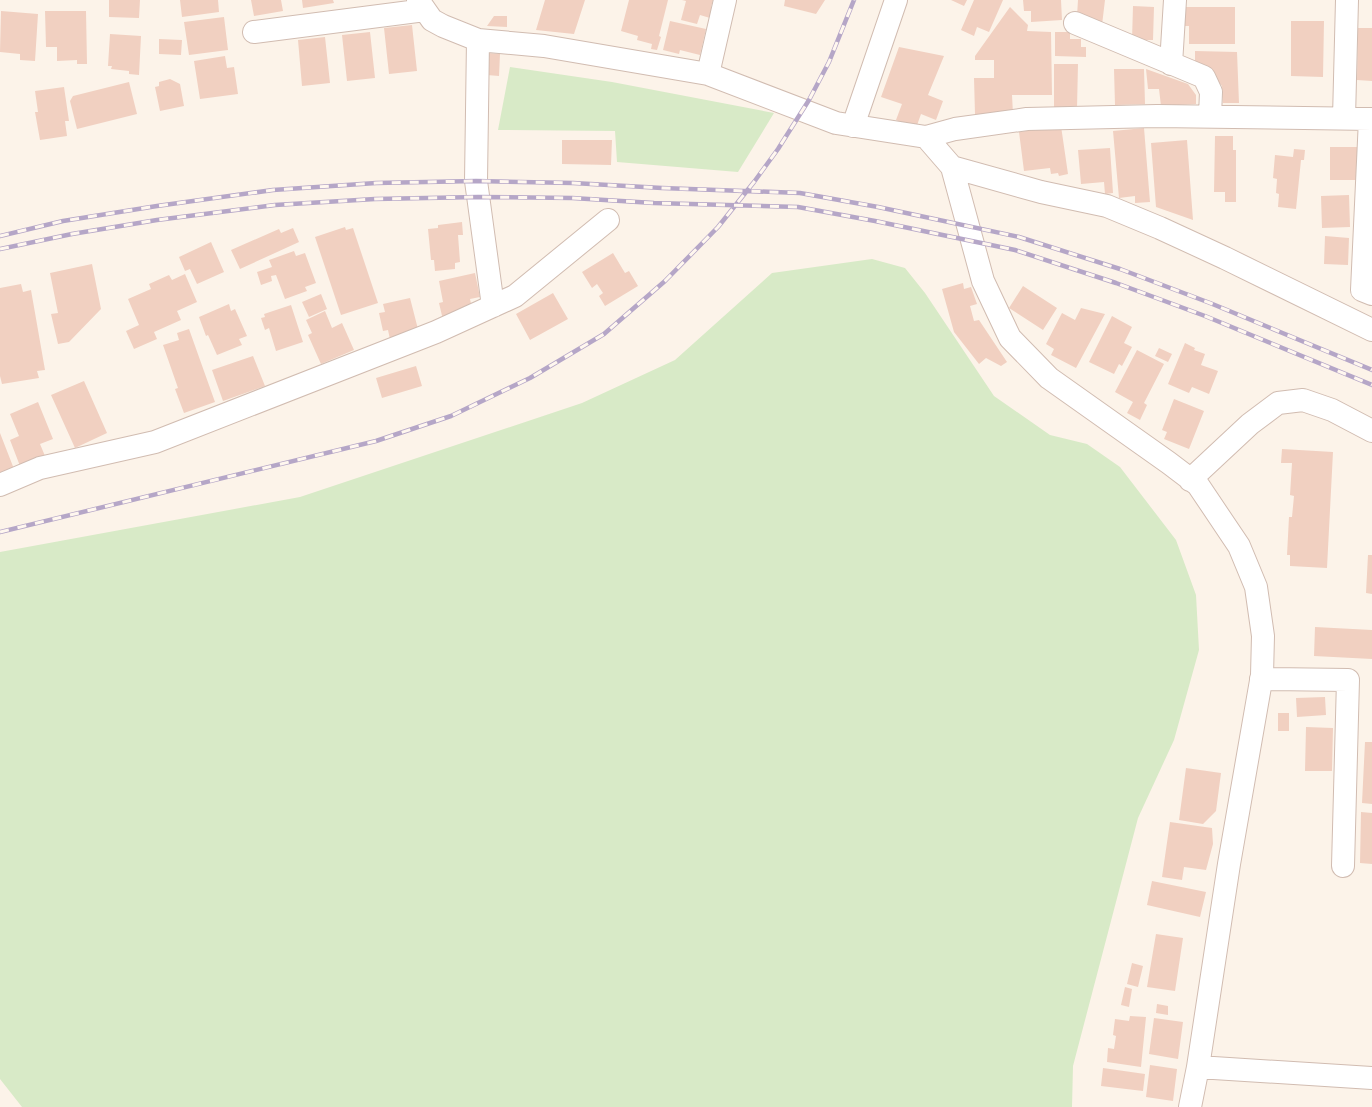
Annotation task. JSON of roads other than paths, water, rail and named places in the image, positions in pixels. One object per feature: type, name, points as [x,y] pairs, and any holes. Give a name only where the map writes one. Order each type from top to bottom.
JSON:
[{"type":"street","points":[[708,74],[725,0]]},
{"type":"street","points":[[853,126],[896,0]]},
{"type":"street","points":[[1172,64],[1175,0]]},
{"type":"street","points":[[1344,118],[1347,0]]},
{"type":"street","points":[[254,32],[421,5],[432,20],[478,40],[544,46],[708,74],[836,123],[926,137],[955,129],[1027,119],[1157,116],[1371,119],[1362,290],[1372,294]]},
{"type":"street","points":[[1075,23],[1204,77],[1211,92],[1210,116]]},
{"type":"street","points":[[478,40],[478,146],[476,181],[493,306]]},
{"type":"street","points":[[926,137],[952,167],[983,281],[1010,338],[1049,378],[1198,485],[1239,546],[1256,587],[1263,636],[1261,679],[1229,864],[1198,1067],[1190,1107]]},
{"type":"street","points":[[952,167],[1041,192],[1106,206],[1160,228],[1219,255],[1372,330]]},
{"type":"street","points":[[0,485],[40,468],[155,442],[436,332],[515,296],[608,220]]},
{"type":"street","points":[[1190,480],[1250,424],[1278,403],[1303,400],[1332,410],[1372,431]]},
{"type":"street","points":[[1261,679],[1348,680],[1343,866]]},
{"type":"street","points":[[1198,1067],[1372,1078]]},
{"type":"railway","points":[[0,532],[376,441],[451,416],[530,378],[604,334],[665,281],[718,227],[754,182],[778,149],[809,100],[829,62],[854,0]]},
{"type":"railway","points":[[0,236],[63,221],[157,206],[273,190],[376,183],[476,181],[573,183],[800,193],[878,207],[1019,237],[1120,269],[1210,303],[1372,370]]},
{"type":"railway","points":[[0,249],[72,234],[157,220],[275,205],[375,199],[478,197],[572,198],[654,203],[798,207],[875,221],[1015,250],[1116,283],[1205,316],[1372,385]]}]
